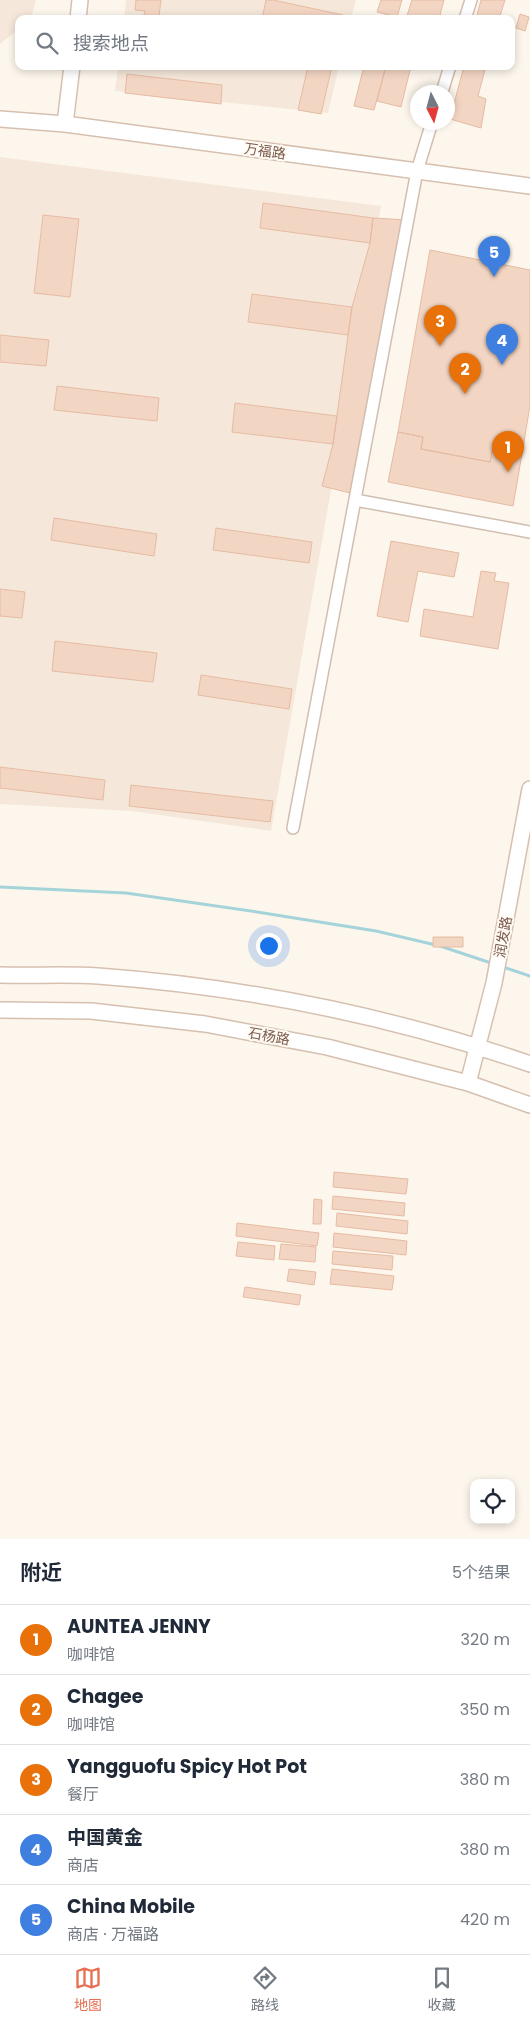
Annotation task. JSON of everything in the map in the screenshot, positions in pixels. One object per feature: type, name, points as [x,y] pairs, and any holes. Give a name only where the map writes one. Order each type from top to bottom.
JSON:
[{"type":"main road","points":[[78,15],[80,0]]},
{"type":"main road","points":[[65,124],[72,70]]},
{"type":"main road","name":"万福路","points":[[0,119],[65,124],[530,186]]},
{"type":"main road","name":"润发路","points":[[468,1083],[494,983],[530,789]]},
{"type":"main road","points":[[0,975],[96,976],[207,986],[325,1006],[447,1036],[530,1064]]},
{"type":"main road","name":"石杨路","points":[[0,1010],[91,1011],[205,1024],[327,1047],[468,1083],[530,1105]]},
{"type":"street","points":[[466,15],[471,0]]},
{"type":"street","points":[[444,85],[449,70]]},
{"type":"street","points":[[293,828],[417,171],[430,130]]},
{"type":"street","points":[[355,500],[530,532]]},
{"type":"shaded area","points":[[0,0],[36,0],[32,15],[15,15],[15,32],[0,44]]},
{"type":"shaded area","points":[[126,0],[356,0],[352,15],[124,15]]},
{"type":"shaded area","points":[[118,70],[338,70],[328,113],[115,91]]},
{"type":"shaded area","points":[[0,157],[381,206],[271,831],[131,811],[0,804]]},
{"type":"building","points":[[136,0],[161,0],[159,15],[144,15],[145,11],[135,10]]},
{"type":"building","points":[[266,0],[273,0],[343,15],[263,15]]},
{"type":"building","points":[[381,0],[402,0],[398,15],[377,12]]},
{"type":"building","points":[[412,0],[444,0],[440,15],[407,15]]},
{"type":"building","points":[[481,0],[505,0],[500,15],[477,15]]},
{"type":"building","points":[[520,14],[529,17],[525,31],[516,28]]},
{"type":"building","points":[[307,70],[331,70],[321,114],[298,110]]},
{"type":"building","points":[[363,70],[385,70],[374,110],[354,106]]},
{"type":"building","points":[[385,70],[410,70],[401,107],[377,101]]},
{"type":"building","points":[[463,70],[485,70],[478,96],[486,99],[481,128],[455,120],[455,100]]},
{"type":"building","points":[[127,74],[222,85],[221,104],[125,93]]},
{"type":"building","points":[[263,203],[373,218],[370,243],[260,228]]},
{"type":"building","points":[[43,215],[79,219],[70,297],[34,293]]},
{"type":"building","points":[[373,218],[407,220],[350,493],[322,486],[333,444],[352,307],[370,243]]},
{"type":"building","points":[[430,250],[530,270],[530,405],[522,454],[493,448],[490,462],[421,449],[423,437],[398,432]]},
{"type":"building","points":[[252,294],[352,307],[348,335],[248,322]]},
{"type":"building","points":[[0,335],[49,340],[46,366],[0,362]]},
{"type":"building","points":[[57,386],[159,398],[157,421],[54,410]]},
{"type":"building","points":[[235,403],[337,416],[333,444],[232,432]]},
{"type":"building","points":[[398,432],[423,437],[421,449],[490,462],[493,448],[522,454],[513,506],[388,482]]},
{"type":"building","points":[[54,518],[157,534],[154,556],[51,540]]},
{"type":"building","points":[[216,528],[312,542],[309,563],[213,550]]},
{"type":"building","points":[[391,541],[459,553],[454,577],[418,571],[408,622],[377,616]]},
{"type":"building","points":[[481,571],[496,573],[494,581],[509,583],[498,649],[420,636],[424,609],[473,617]]},
{"type":"building","points":[[0,589],[25,592],[22,618],[0,616]]},
{"type":"building","points":[[55,641],[157,653],[153,682],[52,671]]},
{"type":"building","points":[[201,675],[292,689],[289,709],[198,695]]},
{"type":"building","points":[[0,767],[105,780],[103,800],[0,788]]},
{"type":"building","points":[[131,785],[273,801],[270,822],[129,806]]},
{"type":"building","points":[[433,937],[463,937],[463,947],[433,947]]},
{"type":"building","points":[[334,1172],[408,1179],[406,1194],[333,1187]]},
{"type":"building","points":[[333,1196],[405,1203],[404,1216],[332,1209]]},
{"type":"building","points":[[314,1199],[322,1200],[321,1224],[313,1224]]},
{"type":"building","points":[[337,1213],[408,1221],[407,1234],[336,1226]]},
{"type":"building","points":[[237,1223],[319,1233],[317,1246],[236,1236]]},
{"type":"building","points":[[334,1233],[407,1241],[406,1255],[333,1247]]},
{"type":"building","points":[[238,1242],[275,1246],[274,1260],[236,1256]]},
{"type":"building","points":[[281,1244],[316,1247],[315,1262],[279,1259]]},
{"type":"building","points":[[333,1251],[393,1256],[392,1270],[332,1264]]},
{"type":"building","points":[[289,1269],[316,1272],[314,1285],[287,1281]]},
{"type":"building","points":[[332,1269],[394,1276],[392,1290],[330,1284]]},
{"type":"building","points":[[245,1287],[301,1295],[299,1305],[243,1297]]},
{"type":"waterway","points":[[0,887],[126,893],[257,912],[376,931],[440,946],[494,964]]},
{"type":"waterway","points":[[503,967],[530,976]]},
{"type":"place","name":"China Mobile","points":[[494,277]]},
{"type":"place","name":"Yangguofu Spicy Hot Pot","points":[[440,346]]},
{"type":"place","name":"中国黄金","points":[[502,365]]},
{"type":"place","name":"Chagee","points":[[465,394]]},
{"type":"place","name":"AUNTEA JENNY","points":[[508,472]]}]
